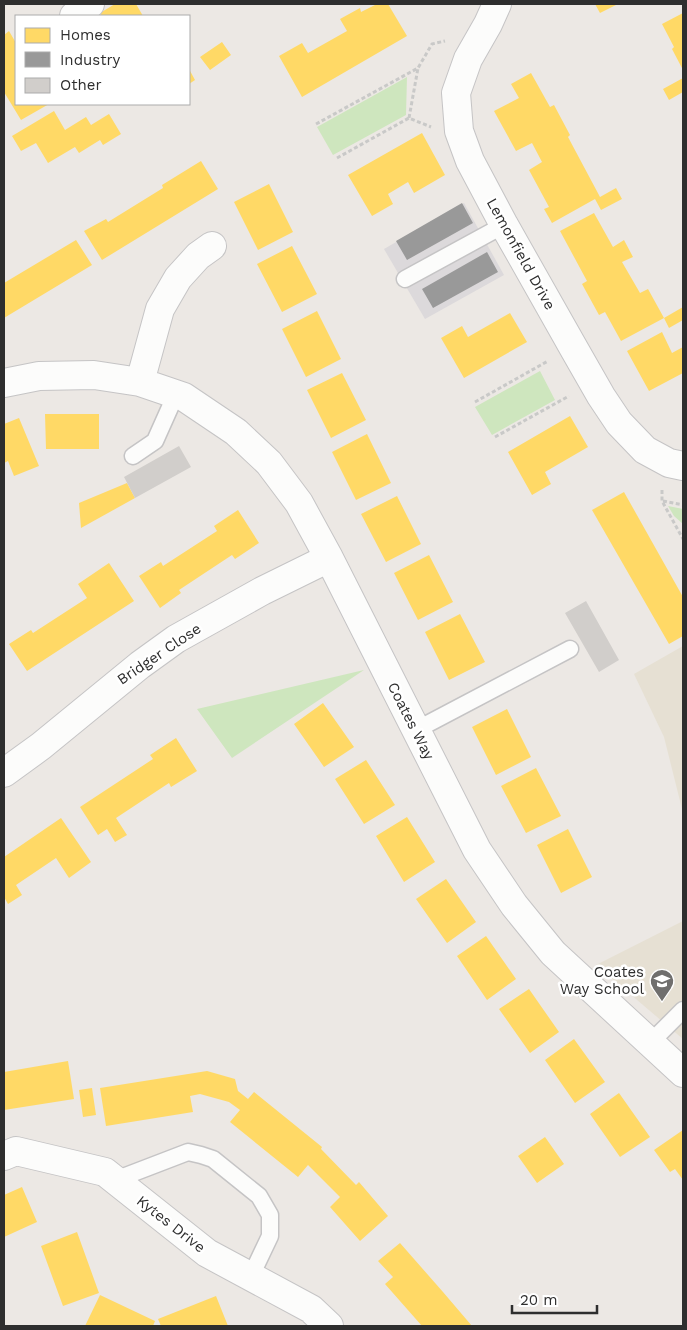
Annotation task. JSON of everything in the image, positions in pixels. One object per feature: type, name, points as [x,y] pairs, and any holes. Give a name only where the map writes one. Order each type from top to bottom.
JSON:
[{"type":"street","points":[[75,15],[90,4]]},
{"type":"street","name":"Lemonfield Drive","points":[[497,4],[484,32],[468,59],[456,94],[459,131],[462,142],[504,225],[593,382],[619,423],[645,450],[676,465]]},
{"type":"street","points":[[140,382],[160,309],[178,278],[198,256],[212,246]]},
{"type":"street","name":"Coates Way","points":[[4,383],[39,376],[94,375],[140,382],[184,397],[236,432],[269,463],[300,504],[477,850],[514,905],[553,953],[683,1073]]},
{"type":"street","name":"Bridger Close","points":[[4,773],[41,746],[140,665],[176,640],[262,591],[329,558]]},
{"type":"street","name":"Kytes Drive","points":[[4,1156],[16,1151],[105,1172],[207,1253],[311,1309],[329,1326]]},
{"type":"lane","points":[[405,279],[504,225]]},
{"type":"lane","points":[[133,456],[155,442],[176,394]]},
{"type":"lane","points":[[416,730],[570,649]]},
{"type":"lane","points":[[650,1043],[683,1010]]},
{"type":"lane","points":[[116,1180],[188,1152],[213,1159],[259,1196],[270,1215],[270,1236],[252,1276]]},
{"type":"path","points":[[409,118],[418,68],[432,44],[484,32]]},
{"type":"path","points":[[316,124],[418,68]]},
{"type":"path","points":[[409,118],[462,142]]},
{"type":"path","points":[[337,158],[409,118]]},
{"type":"path","points":[[475,402],[573,347]]},
{"type":"path","points":[[495,437],[593,382]]},
{"type":"path","points":[[676,465],[662,483],[662,501],[683,539]]},
{"type":"path","points":[[662,501],[683,505]]},
{"type":"shaded area","points":[[464,203],[504,275],[425,319],[384,249]]},
{"type":"shaded area","points":[[683,646],[683,813],[664,737],[634,674]]},
{"type":"shaded area","name":"Coates Way School","points":[[683,921],[683,1039],[596,965]]},
{"type":"green space","points":[[407,77],[406,115],[333,155],[317,127]]},
{"type":"green space","points":[[540,371],[555,400],[492,435],[475,407]]},
{"type":"green space","points":[[668,506],[683,509],[683,524],[674,516]]},
{"type":"green space","points":[[364,670],[232,758],[197,709]]},
{"type":"building: Homes","points":[[115,4],[136,4],[142,15],[101,15],[100,13]]},
{"type":"building: Homes","points":[[377,4],[388,4],[407,36],[302,97],[279,56],[302,43],[308,53],[347,31],[340,19],[360,8],[361,12]]},
{"type":"building: Homes","points":[[595,4],[618,4],[600,13]]},
{"type":"building: Homes","points":[[683,13],[683,70],[662,24]]},
{"type":"building: Homes","points":[[9,31],[15,41],[15,105],[47,105],[21,120],[4,92],[4,35]]},
{"type":"building: Homes","points":[[222,42],[231,55],[210,70],[200,57]]},
{"type":"building: Homes","points":[[190,71],[195,80],[190,83]]},
{"type":"building: Homes","points":[[531,73],[550,107],[554,105],[570,135],[568,137],[600,197],[616,188],[622,199],[601,210],[595,199],[552,223],[544,209],[549,207],[529,170],[542,162],[532,143],[516,151],[494,111],[519,98],[511,84]]},
{"type":"building: Homes","points":[[683,78],[683,92],[669,100],[663,89]]},
{"type":"building: Homes","points":[[54,111],[65,130],[86,117],[91,125],[109,114],[121,134],[103,145],[100,140],[79,153],[75,147],[48,163],[36,143],[21,151],[12,136]]},
{"type":"building: Homes","points":[[422,133],[445,175],[414,193],[408,182],[388,194],[393,204],[372,216],[348,175]]},
{"type":"building: Homes","points":[[201,161],[218,189],[102,260],[84,231],[106,219],[108,222],[163,188],[162,185]]},
{"type":"building: Homes","points":[[269,184],[293,232],[258,250],[234,202]]},
{"type":"building: Homes","points":[[594,213],[613,247],[624,240],[633,257],[622,262],[640,293],[648,289],[664,318],[621,341],[605,312],[599,315],[582,284],[587,281],[560,231]]},
{"type":"building: Homes","points":[[76,240],[92,265],[4,318],[4,283]]},
{"type":"building: Homes","points":[[292,246],[317,294],[282,312],[257,264]]},
{"type":"building: Homes","points":[[683,307],[683,320],[669,328],[664,318]]},
{"type":"building: Homes","points":[[317,311],[341,359],[306,377],[282,329]]},
{"type":"building: Homes","points":[[510,313],[527,342],[464,378],[441,338],[462,326],[468,337]]},
{"type":"building: Homes","points":[[662,332],[672,353],[683,347],[683,373],[649,391],[627,351]]},
{"type":"building: Homes","points":[[342,373],[366,420],[331,438],[307,390]]},
{"type":"building: Homes","points":[[45,414],[99,414],[99,449],[46,449]]},
{"type":"building: Homes","points":[[570,416],[588,447],[545,472],[551,484],[532,495],[508,452]]},
{"type":"building: Homes","points":[[19,418],[39,466],[14,476],[8,461],[4,463],[4,424]]},
{"type":"building: Homes","points":[[367,434],[391,483],[356,500],[332,452]]},
{"type":"building: Homes","points":[[127,483],[135,498],[81,528],[79,503]]},
{"type":"building: Homes","points":[[624,492],[683,597],[683,636],[669,644],[592,510]]},
{"type":"building: Homes","points":[[397,496],[421,544],[386,562],[361,514]]},
{"type":"building: Homes","points":[[238,510],[259,543],[235,559],[232,555],[179,590],[181,593],[160,608],[139,576],[161,562],[163,566],[217,531],[214,526]]},
{"type":"building: Homes","points":[[429,555],[453,602],[418,620],[394,573]]},
{"type":"building: Homes","points":[[109,563],[134,601],[27,671],[9,644],[31,630],[33,633],[87,598],[78,584]]},
{"type":"building: Homes","points":[[460,614],[485,662],[449,680],[425,632]]},
{"type":"building: Homes","points":[[323,703],[354,747],[324,767],[294,724]]},
{"type":"building: Homes","points":[[507,709],[531,757],[496,775],[472,727]]},
{"type":"building: Homes","points":[[176,738],[197,771],[171,787],[169,783],[116,818],[127,835],[115,842],[107,829],[98,835],[80,807],[153,759],[150,755]]},
{"type":"building: Homes","points":[[366,760],[395,805],[364,824],[335,779]]},
{"type":"building: Homes","points":[[536,768],[561,816],[526,833],[501,786]]},
{"type":"building: Homes","points":[[407,817],[435,862],[404,882],[376,836]]},
{"type":"building: Homes","points":[[61,818],[91,862],[69,878],[56,858],[16,885],[22,895],[8,904],[4,897],[4,857]]},
{"type":"building: Homes","points":[[568,829],[592,877],[561,893],[537,845]]},
{"type":"building: Homes","points":[[446,879],[476,922],[447,943],[416,899]]},
{"type":"building: Homes","points":[[486,936],[516,979],[487,1000],[457,956]]},
{"type":"building: Homes","points":[[529,989],[559,1032],[530,1053],[499,1009]]},
{"type":"building: Homes","points":[[574,1039],[605,1082],[575,1103],[545,1060]]},
{"type":"building: Homes","points":[[68,1061],[74,1099],[4,1110],[4,1072]]},
{"type":"building: Homes","points":[[207,1071],[235,1079],[238,1091],[248,1099],[254,1092],[322,1147],[321,1149],[356,1185],[359,1182],[388,1216],[360,1241],[330,1207],[340,1197],[308,1165],[298,1177],[230,1122],[240,1110],[229,1102],[200,1094],[190,1096],[193,1112],[106,1126],[100,1088]]},
{"type":"building: Homes","points":[[92,1088],[96,1115],[83,1117],[79,1090]]},
{"type":"building: Homes","points":[[619,1093],[650,1137],[620,1157],[590,1114]]},
{"type":"building: Homes","points":[[683,1130],[683,1180],[675,1169],[670,1172],[654,1150]]},
{"type":"building: Homes","points":[[545,1137],[564,1164],[537,1183],[518,1156]]},
{"type":"building: Homes","points":[[22,1187],[37,1222],[4,1237],[4,1195]]},
{"type":"building: Homes","points":[[77,1232],[99,1293],[63,1306],[41,1246]]},
{"type":"building: Homes","points":[[400,1243],[472,1326],[422,1326],[385,1284],[393,1277],[378,1261]]},
{"type":"building: Homes","points":[[100,1295],[155,1321],[153,1326],[85,1326]]},
{"type":"building: Homes","points":[[216,1296],[228,1326],[161,1326],[158,1319]]},
{"type":"building: Industry","points":[[462,203],[473,223],[407,260],[396,241]]},
{"type":"building: Industry","points":[[487,252],[498,272],[433,308],[422,289]]},
{"type":"building: Other","points":[[179,446],[191,467],[135,498],[124,477]]},
{"type":"building: Other","points":[[586,601],[619,660],[599,672],[565,613]]},
{"type":"place","name":"Coates Way School","points":[[662,1002]]}]
